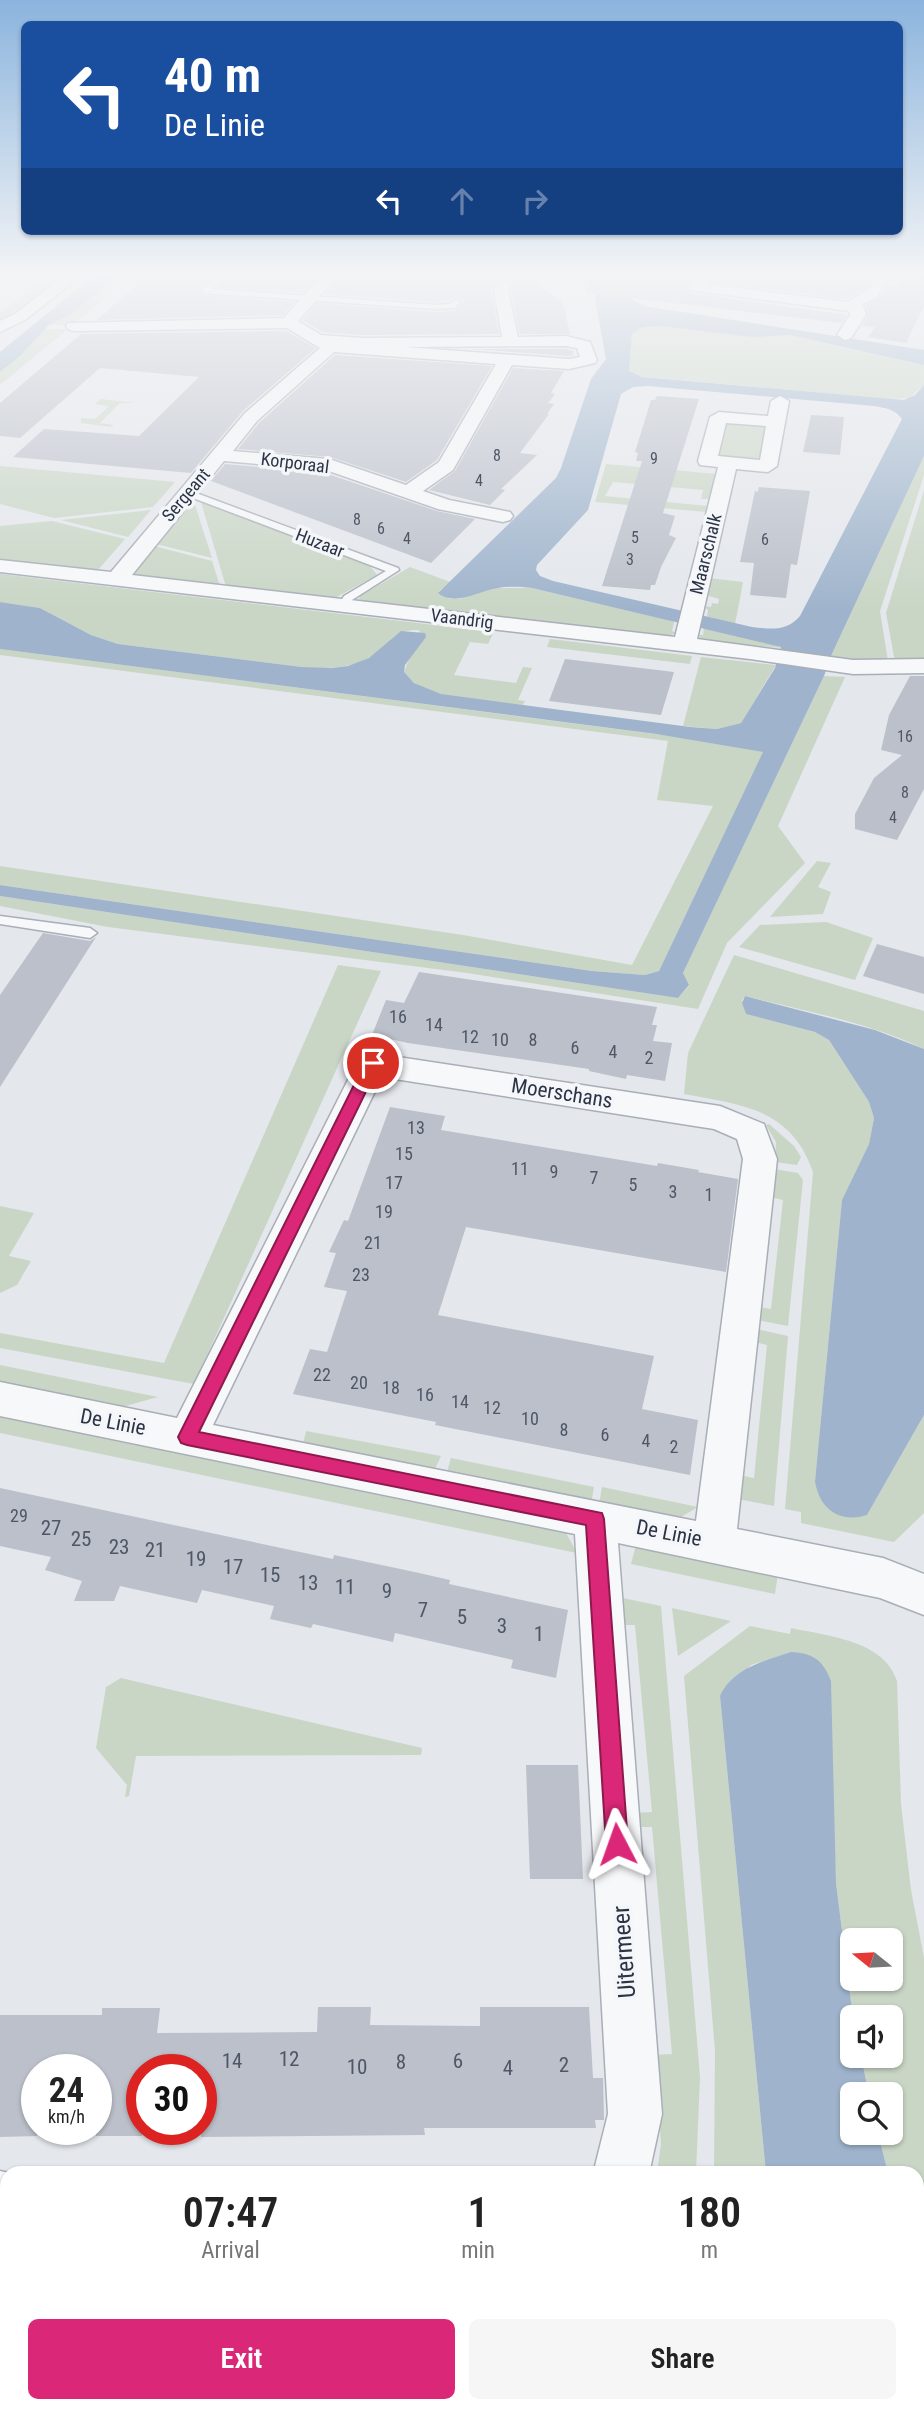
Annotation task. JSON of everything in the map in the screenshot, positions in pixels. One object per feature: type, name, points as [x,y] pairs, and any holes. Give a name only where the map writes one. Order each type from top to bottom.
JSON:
[{"type":"street","name":"Sergeant","points":[[117,579],[251,417],[288,386]]},
{"type":"street","points":[[408,492],[446,466],[490,386]]},
{"type":"street","points":[[776,422],[719,417],[707,461],[768,466],[780,401]]},
{"type":"street","name":"Korporaal","points":[[220,455],[329,465],[445,505],[503,516]]},
{"type":"street","name":"Maarschalk","points":[[685,640],[728,463]]},
{"type":"street","name":"Vaandrig","points":[[0,566],[343,606],[685,640],[845,666],[924,666]]},
{"type":"street","name":"Moerschans","points":[[187,1437],[373,1063],[720,1118],[752,1132],[760,1159],[714,1542]]},
{"type":"street","name":"De Linie","points":[[0,1399],[714,1542],[883,1578],[924,1595]]},
{"type":"street","name":"Uitermeer","points":[[595,1519],[635,2113],[623,2166]]},
{"type":"lane","name":"Huzaar","points":[[188,493],[394,570],[348,598],[343,606]]},
{"type":"lane","points":[[0,920],[90,933]]},
{"type":"green space","points":[[742,386],[923,386],[909,398],[891,399]]},
{"type":"green space","points":[[100,399],[136,403],[120,403],[100,423],[114,425],[110,427],[81,423],[81,418],[95,419],[109,406],[95,404]]},
{"type":"green space","points":[[725,424],[761,425],[766,429],[761,457],[750,460],[719,455]]},
{"type":"green space","points":[[924,456],[924,475],[880,611],[888,661],[861,661],[831,656]]},
{"type":"green space","points":[[606,464],[717,474],[710,499],[701,499],[703,490],[613,482],[605,496],[708,506],[707,512],[595,502]]},
{"type":"green space","points":[[0,466],[175,482],[153,507],[54,518],[0,504]]},
{"type":"green space","points":[[924,490],[924,661],[895,662],[886,613]]},
{"type":"green space","points":[[201,502],[370,566],[377,575],[331,600],[226,587]]},
{"type":"green space","points":[[195,505],[212,558],[156,544],[187,506]]},
{"type":"green space","points":[[151,510],[128,537],[61,520]]},
{"type":"green space","points":[[52,521],[125,539],[97,571],[0,560],[0,526]]},
{"type":"green space","points":[[154,546],[212,561],[220,586],[129,576]]},
{"type":"green space","points":[[410,567],[450,582],[439,591],[450,599],[460,599],[493,588],[532,588],[665,619],[674,622],[672,631],[676,633],[667,637],[363,603],[359,600],[360,596]]},
{"type":"green space","points":[[0,574],[494,632],[488,644],[470,642],[454,675],[516,683],[523,667],[532,668],[518,700],[525,701],[523,705],[458,698],[425,689],[412,681],[404,672],[420,631],[417,630],[402,632],[364,660],[329,668],[118,644],[91,635],[40,608],[0,602]]},
{"type":"green space","points":[[709,578],[743,582],[735,624],[707,617],[708,610],[704,606],[718,604],[719,599],[706,595]]},
{"type":"green space","points":[[704,627],[782,648],[700,640],[699,635],[703,635]]},
{"type":"green space","points":[[550,639],[692,656],[690,664],[547,647]]},
{"type":"green space","points":[[0,649],[670,736],[764,752],[659,971],[645,975],[592,971],[0,885],[0,866],[463,935],[632,965],[713,806],[657,800],[668,741],[0,655]]},
{"type":"green space","points":[[701,657],[776,665],[741,723],[717,729],[683,726]]},
{"type":"green space","points":[[824,676],[845,677],[778,826],[805,863],[727,943],[698,1009],[467,973],[108,927],[0,906],[0,896],[678,998],[689,986],[683,973]]},
{"type":"green space","points":[[817,861],[831,863],[818,887],[831,892],[823,914],[770,917]]},
{"type":"green space","points":[[826,922],[873,938],[855,980],[739,947],[760,925]]},
{"type":"green space","points":[[734,955],[924,1011],[924,1049],[881,1031],[836,1018],[745,996],[742,1000],[746,1014],[815,1032],[829,1040],[869,1102],[874,1118],[869,1144],[842,1201],[815,1481],[867,1515],[924,1415],[924,1513],[894,1542],[801,1523],[801,1512],[785,1509],[813,1172],[804,1151],[792,1134],[778,1122],[745,1107],[684,1094],[688,1053]]},
{"type":"green space","points":[[338,965],[381,971],[194,1384],[0,1348],[0,1333],[164,1363]]},
{"type":"green space","points":[[769,1124],[794,1146],[801,1157],[797,1165],[775,1162],[776,1142],[766,1125]]},
{"type":"green space","points":[[774,1169],[798,1173],[803,1180],[788,1326],[757,1320],[758,1307],[771,1309],[783,1200],[771,1197]]},
{"type":"green space","points":[[0,1206],[34,1213],[9,1256],[31,1261],[17,1285],[0,1293]]},
{"type":"green space","points":[[756,1329],[788,1336],[774,1506],[737,1499],[739,1475],[754,1478],[767,1345],[754,1342]]},
{"type":"green space","points":[[0,1365],[158,1397],[122,1407],[0,1382]]},
{"type":"green space","points":[[0,1416],[565,1531],[577,1553],[0,1433]]},
{"type":"green space","points":[[306,1431],[441,1456],[433,1473],[303,1444]]},
{"type":"green space","points":[[451,1458],[594,1487],[591,1504],[447,1472]]},
{"type":"green space","points":[[602,1487],[698,1507],[681,1517],[599,1504]]},
{"type":"green space","points":[[636,1545],[778,1573],[775,1594],[631,1564]]},
{"type":"green space","points":[[618,1597],[661,1606],[700,2077],[696,2166],[658,2166],[661,2144],[655,2055],[672,2054],[652,1827],[636,1827],[635,1813],[652,1812],[635,1625],[620,1625]]},
{"type":"green space","points":[[672,1608],[731,1621],[678,1656]]},
{"type":"green space","points":[[750,1626],[790,1634],[791,1628],[837,1637],[867,1648],[890,1667],[897,1681],[901,1804],[911,1890],[924,1958],[924,2166],[886,2166],[881,2145],[903,2145],[903,2082],[866,2082],[863,2068],[903,2068],[903,2005],[851,2005],[850,1992],[903,1992],[903,1928],[842,1928],[836,1883],[832,1788],[791,1652],[751,1665],[720,1696],[765,2166],[714,2166],[715,2051],[684,1676]]},
{"type":"green space","points":[[121,1678],[422,1748],[421,1755],[136,1756],[129,1796],[125,1797],[127,1785],[96,1748],[106,1687]]},
{"type":"water","points":[[589,386],[740,386],[904,400],[915,395],[924,386],[924,456],[824,676],[683,973],[689,985],[678,998],[0,896],[0,885],[592,971],[645,975],[659,971],[763,752],[656,734],[0,649],[0,602],[40,608],[91,635],[118,644],[302,667],[348,666],[369,658],[401,631],[425,633],[426,637],[405,665],[404,672],[414,683],[441,694],[690,727],[717,729],[741,723],[775,668],[781,647],[532,588],[502,587],[452,599],[438,593],[556,478]],"holes":[[[648,386],[886,408],[902,419],[800,616],[789,625],[772,629],[752,627],[553,581],[540,576],[536,570],[537,565],[588,510],[621,394],[633,387]]]},
{"type":"water","points":[[745,996],[875,1030],[924,1049],[924,1415],[867,1515],[848,1517],[832,1512],[821,1499],[815,1481],[842,1200],[869,1144],[874,1118],[869,1102],[829,1040],[815,1032],[746,1014],[742,1003]]},
{"type":"water","points":[[791,1652],[805,1654],[821,1663],[831,1681],[836,1883],[842,1928],[840,1992],[850,1992],[851,2005],[840,2005],[840,2068],[863,2068],[866,2082],[840,2082],[840,2145],[881,2145],[886,2166],[765,2166],[720,1696],[733,1679],[750,1667]]},
{"type":"building","points":[[20,386],[80,386],[20,438],[0,436],[0,403]]},
{"type":"building","points":[[190,386],[272,386],[243,411],[191,473],[13,457],[44,429],[139,436]]},
{"type":"building","points":[[301,386],[481,386],[437,460],[406,482],[330,457],[238,449],[259,423]]},
{"type":"building","points":[[503,386],[555,386],[551,393],[555,394],[548,403],[554,404],[549,414],[520,453],[537,455],[501,489],[505,490],[490,505],[429,490],[455,471]]},
{"type":"building","points":[[657,396],[699,399],[663,513],[675,516],[669,535],[676,538],[655,585],[651,585],[650,590],[602,586],[642,461],[636,461],[638,453],[635,452],[651,400],[655,400]]},
{"type":"building","points":[[811,415],[844,417],[840,455],[803,452]]},
{"type":"building","points":[[225,464],[325,473],[437,511],[475,519],[431,563],[211,481]]},
{"type":"building","points":[[759,487],[810,491],[797,565],[791,564],[786,598],[750,595],[754,563],[740,562],[755,491],[758,492]]},
{"type":"building","points":[[565,659],[674,672],[661,715],[549,701]]},
{"type":"building","points":[[910,676],[924,676],[924,789],[897,840],[855,829],[855,814],[874,778],[902,755],[881,750],[889,715]]},
{"type":"building","points":[[43,933],[90,941],[96,937],[0,1087],[0,995]]},
{"type":"building","points":[[877,944],[924,957],[924,994],[863,976]]},
{"type":"building","points":[[419,972],[657,1007],[652,1025],[657,1025],[653,1041],[672,1043],[665,1081],[627,1075],[626,1079],[589,1069],[408,1043],[372,1035],[386,1000],[404,1003]]},
{"type":"building","points":[[390,1107],[445,1116],[441,1130],[657,1166],[658,1163],[738,1179],[726,1272],[466,1227],[438,1315],[654,1356],[642,1409],[698,1420],[690,1475],[293,1394],[310,1349],[327,1352],[347,1291],[324,1287],[336,1253],[329,1252],[344,1220],[348,1221]]},
{"type":"building","points":[[0,1488],[333,1559],[334,1555],[410,1571],[450,1580],[449,1584],[568,1610],[556,1678],[511,1668],[513,1660],[395,1633],[393,1642],[313,1624],[311,1628],[270,1619],[274,1606],[202,1590],[197,1603],[120,1586],[114,1601],[74,1601],[82,1581],[45,1570],[51,1557],[0,1546]]},
{"type":"building","points":[[526,1765],[578,1765],[583,1879],[530,1879]]},
{"type":"building","points":[[318,2007],[371,2007],[370,2025],[480,2026],[480,2007],[589,2007],[593,2078],[603,2078],[604,2120],[595,2120],[596,2128],[424,2128],[425,2135],[217,2137],[217,2054],[126,2054],[126,2136],[112,2136],[112,2054],[21,2054],[21,2136],[0,2137],[0,2015],[102,2015],[102,2008],[160,2008],[157,2033],[317,2032]]},
{"type":"route","points":[[373,1063],[187,1437],[595,1519],[617,1844]]}]
